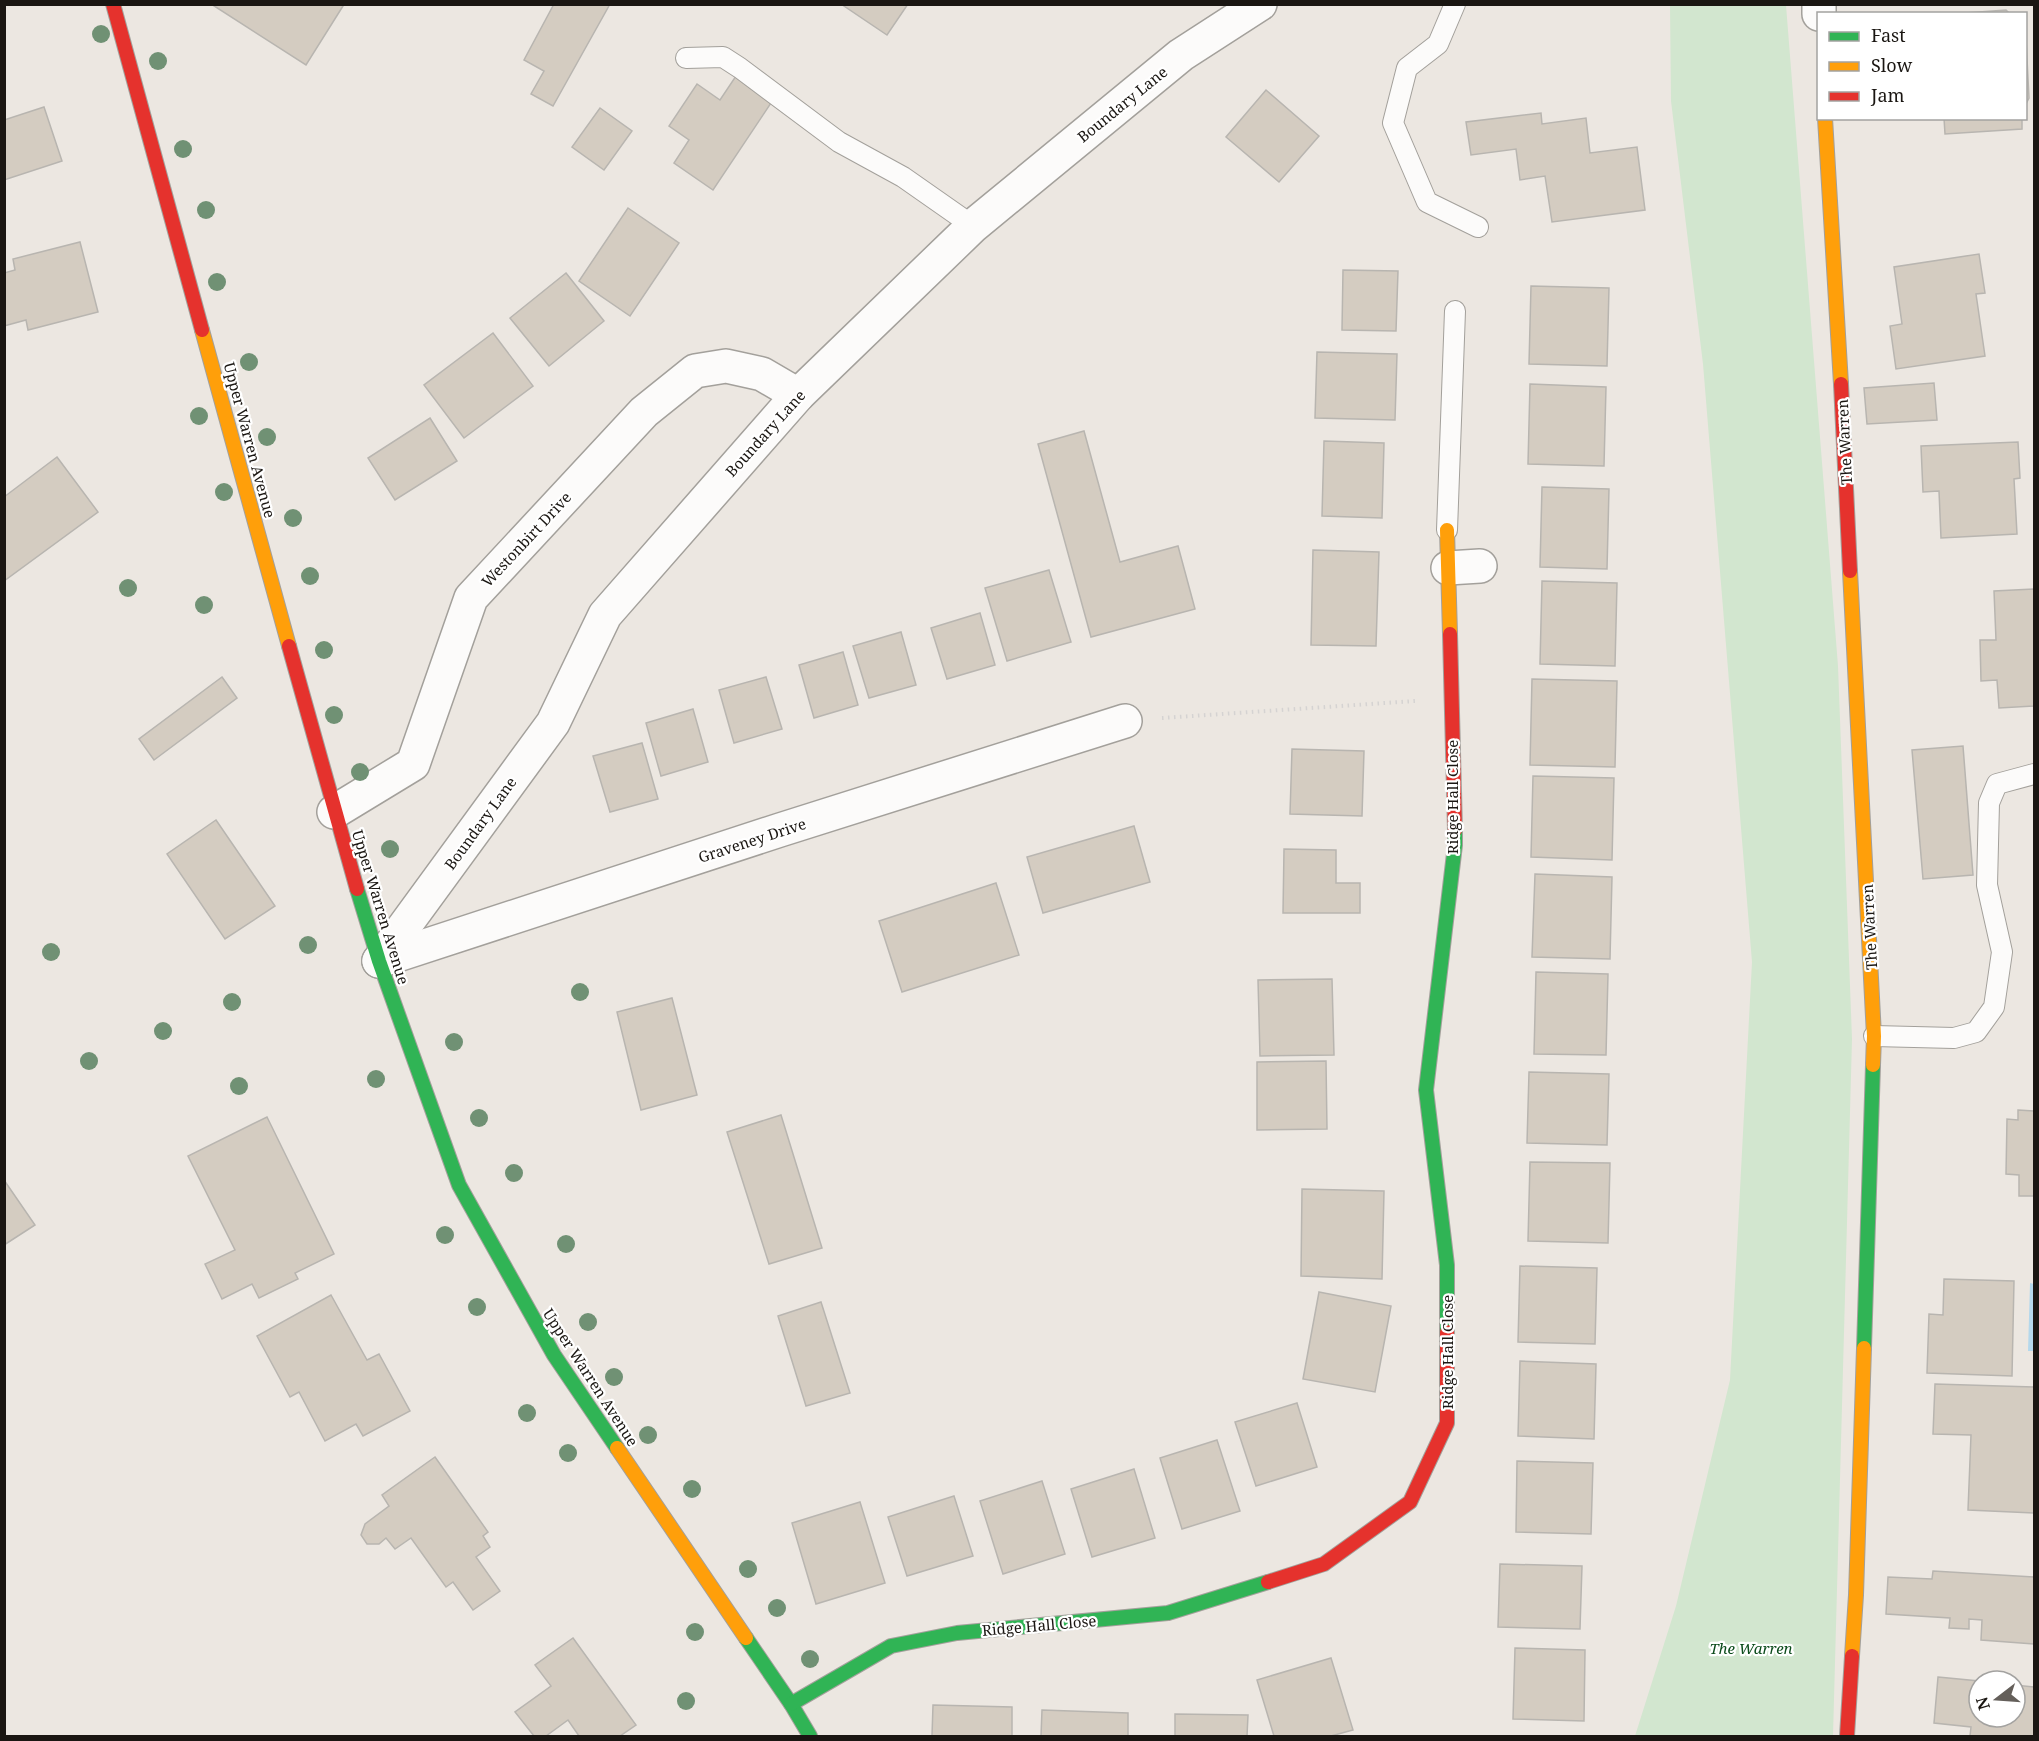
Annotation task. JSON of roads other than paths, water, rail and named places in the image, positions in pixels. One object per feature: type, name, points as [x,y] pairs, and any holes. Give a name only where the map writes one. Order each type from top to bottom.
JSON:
[{"type":"street","name":"Upper Warren Avenue","points":[[113,4],[334,812],[379,961],[459,1185],[554,1355],[791,1704],[810,1737]]},
{"type":"street","name":"Boundary Lane","points":[[379,961],[553,723],[606,615],[798,395],[973,226],[1181,55],[1260,4]]},
{"type":"street","name":"The Warren","points":[[1826,120],[1874,1036],[1856,1595],[1847,1737]]},
{"type":"street","name":"Westonbirt Drive","points":[[334,812],[413,764],[471,597],[644,412],[695,371],[726,366],[762,374],[798,395]]},
{"type":"street","name":"Ridge Hall Close","points":[[791,1704],[891,1646],[957,1633],[1168,1613],[1324,1564],[1410,1502],[1447,1423],[1447,1265],[1426,1090],[1455,845],[1447,530]]},
{"type":"street","points":[[1448,568],[1480,566]]},
{"type":"street","name":"Graveney Drive","points":[[379,961],[1125,721]]},
{"type":"lane","points":[[1455,4],[1438,44],[1407,68],[1393,123],[1427,202],[1478,227]]},
{"type":"lane","points":[[686,58],[723,57],[839,142],[903,177],[973,226]]},
{"type":"lane","name":"Ridge Hall Close","points":[[1447,530],[1455,311]]},
{"type":"lane","points":[[1874,1036],[1954,1038],[1976,1032],[1994,1007],[2002,952],[1987,885],[1989,803],[1997,784],[2034,774]]},
{"type":"water","points":[[2030,1283],[2034,1284],[2034,1351],[2028,1351]]}]
